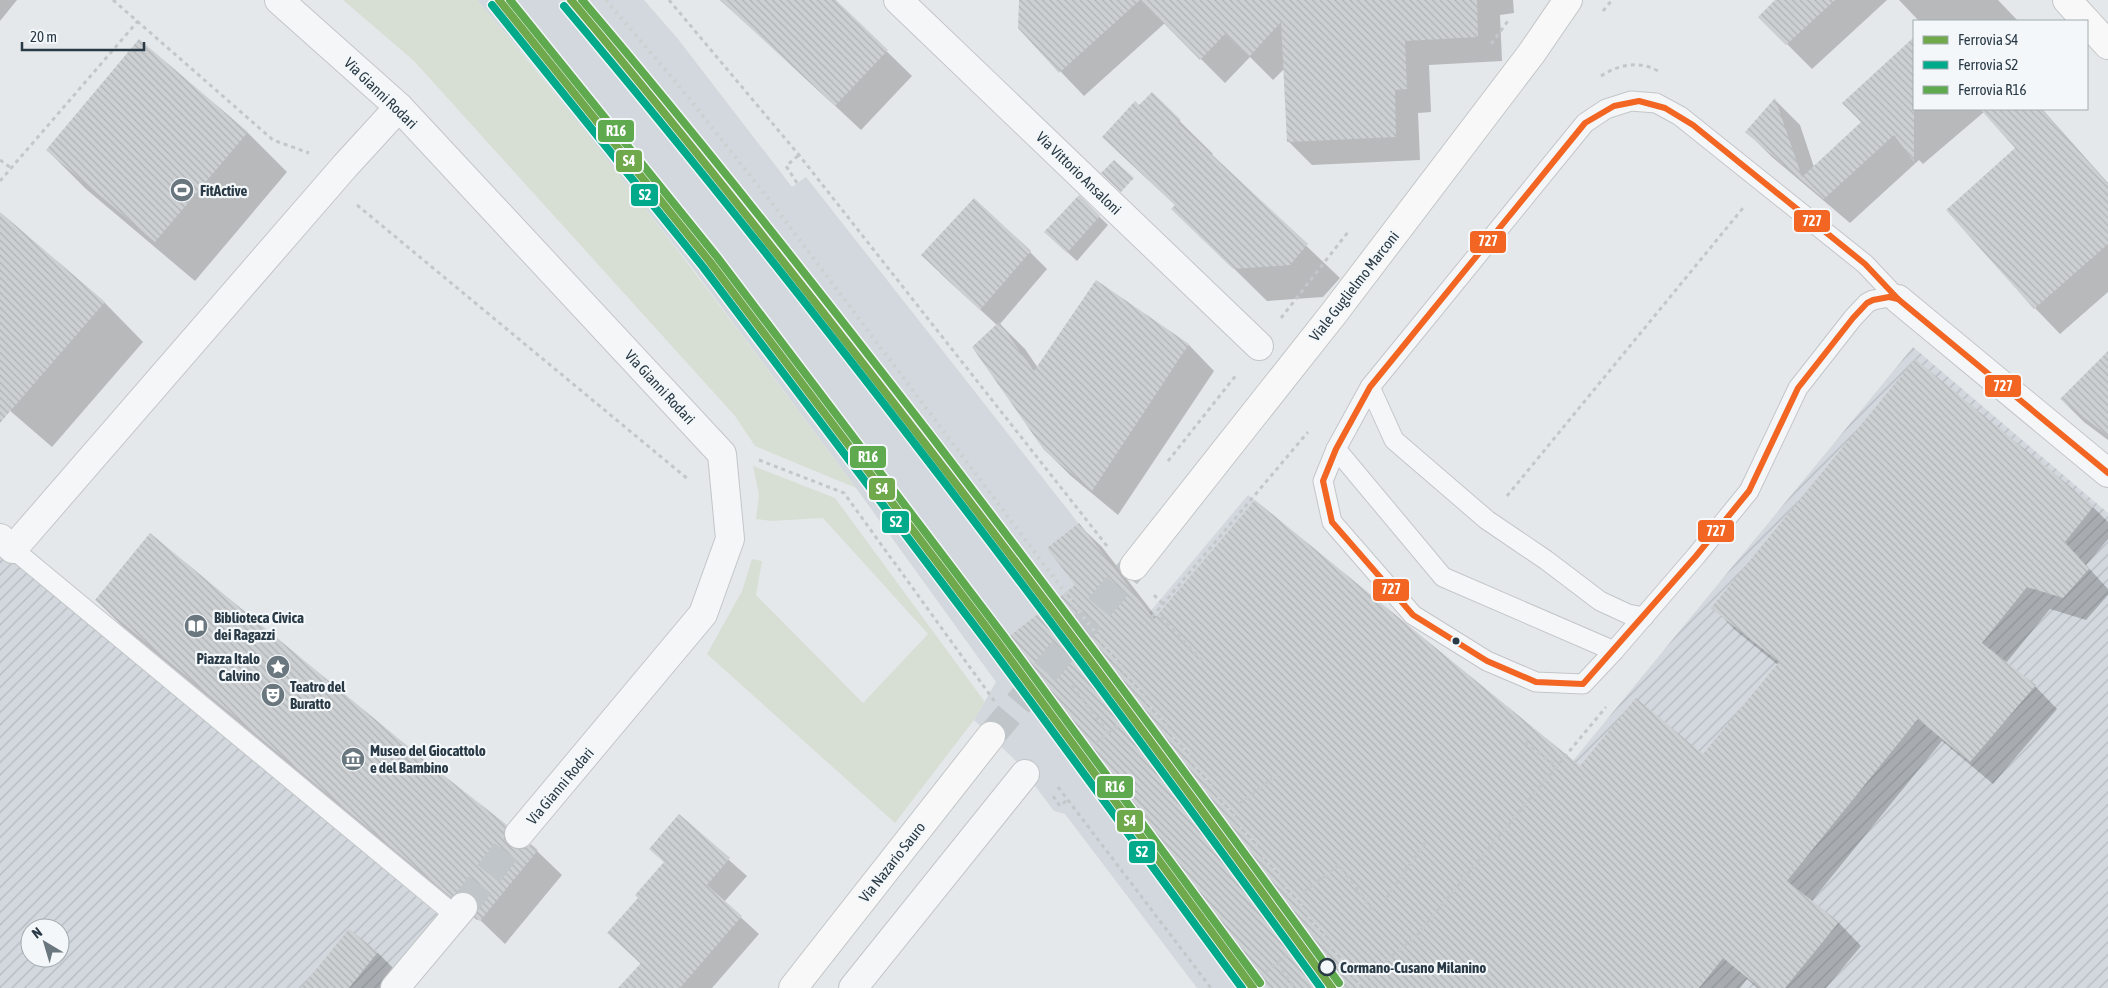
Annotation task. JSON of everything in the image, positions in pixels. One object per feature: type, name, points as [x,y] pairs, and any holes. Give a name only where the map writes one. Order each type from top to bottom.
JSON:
[{"type":"street","name":"Via Gianni Rodari","points":[[279,0],[399,107],[722,454],[730,539],[703,614],[519,834]]},
{"type":"street","name":"Viale Guglielmo Marconi","points":[[1134,566],[1334,313],[1531,54],[1568,0]]},
{"type":"street","points":[[2067,0],[2086,20]]},
{"type":"street","name":"Via Vittorio Ansaloni","points":[[909,3],[1260,346]]},
{"type":"street","points":[[2088,22],[2108,44]]},
{"type":"street","points":[[7,544],[399,107]]},
{"type":"street","points":[[1898,299],[2108,473]]},
{"type":"street","name":"Via Nazario Sauro","points":[[793,988],[991,736]]},
{"type":"street","points":[[853,988],[1025,774]]},
{"type":"street","points":[[395,988],[459,911]]},
{"type":"lane","points":[[1631,101],[1656,103],[1687,120],[1865,264],[1898,299],[1881,298],[1867,303],[1812,368],[1792,399],[1749,491],[1644,617],[1583,684],[1536,682],[1487,661],[1413,615],[1332,522],[1323,481],[1336,449],[1370,387],[1585,123],[1606,109],[1631,101]]},
{"type":"lane","points":[[1370,387],[1394,440],[1487,520],[1546,560],[1600,601],[1628,614],[1644,617]]},
{"type":"lane","points":[[1336,449],[1443,577],[1614,651]]},
{"type":"lane","points":[[7,544],[459,911]]},
{"type":"path","points":[[113,0],[273,140],[345,166],[363,182],[350,199],[691,482]]},
{"type":"path","points":[[669,0],[800,155],[1104,543],[1110,535]]},
{"type":"path","points":[[1490,46],[1512,15]]},
{"type":"path","points":[[0,181],[138,22]]},
{"type":"path","points":[[1595,80],[1612,70],[1633,64],[1643,64],[1659,72]]},
{"type":"path","points":[[797,183],[786,166],[800,155]]},
{"type":"path","points":[[0,160],[11,168]]},
{"type":"path","points":[[1736,202],[1750,214]]},
{"type":"path","points":[[1487,520],[1743,208]]},
{"type":"path","points":[[1164,467],[1351,228]]},
{"type":"path","points":[[1152,617],[1213,549],[1309,430]]},
{"type":"path","points":[[754,458],[844,493],[1000,709]]},
{"type":"path","points":[[1500,489],[1515,501]]},
{"type":"path","points":[[1161,617],[1203,662]]},
{"type":"path","points":[[1072,684],[1108,733]]},
{"type":"path","points":[[1366,977],[1417,935],[1611,702]]},
{"type":"path","points":[[1089,748],[1124,722]]},
{"type":"path","points":[[1525,742],[1557,767]]},
{"type":"path","points":[[1239,804],[1278,774]]},
{"type":"path","points":[[1052,780],[1211,988]]},
{"type":"path","points":[[1060,806],[1067,800]]},
{"type":"path","points":[[1386,898],[1428,840]]},
{"type":"path","points":[[1304,892],[1339,865],[1375,913]]},
{"type":"path","points":[[1260,977],[1293,950]]},
{"type":"path","points":[[1277,963],[1295,988]]},
{"type":"shaded area","points":[[343,0],[477,0],[527,59],[623,180],[856,488],[755,446],[735,416],[414,61]]},
{"type":"shaded area","points":[[477,0],[644,0],[678,39],[792,187],[806,177],[1149,613],[1248,495],[1573,760],[1425,942],[1452,988],[1197,988],[1065,814],[1054,811],[1017,762],[974,720],[996,682],[856,488],[691,266],[534,67]]},
{"type":"shaded area","points":[[1913,347],[2108,513],[2108,988],[1452,988],[1424,942]]},
{"type":"shaded area","points":[[753,466],[835,498],[985,702],[974,720],[895,823],[707,654],[742,591],[752,559],[762,561],[756,595],[863,703],[928,634],[823,518],[771,521],[756,519],[759,495]]},
{"type":"shaded area","points":[[0,547],[444,920],[381,988],[0,988]]},
{"type":"building","points":[[720,0],[836,0],[888,50],[835,106]]},
{"type":"building","points":[[1019,0],[1140,0],[1059,73],[1018,28]]},
{"type":"building","points":[[1141,0],[1477,0],[1478,37],[1405,41],[1407,89],[1395,90],[1396,137],[1287,142],[1281,22],[1249,57],[1225,34],[1200,60]]},
{"type":"building","points":[[1775,0],[1835,0],[1786,45],[1758,17]]},
{"type":"building","points":[[1913,38],[1914,162],[1894,135],[1824,199],[1745,132],[1775,98],[1802,177],[1861,122],[1842,103]]},
{"type":"building","points":[[139,39],[248,132],[155,242],[46,150]]},
{"type":"building","points":[[1152,92],[1181,120],[1178,123],[1308,244],[1290,265],[1233,269],[1171,209],[1175,205],[1102,137],[1135,101],[1139,105]]},
{"type":"building","points":[[1981,110],[2042,110],[2108,184],[2108,244],[2034,309],[1946,210],[2015,148]]},
{"type":"building","points":[[1114,160],[1134,178],[1121,192],[1101,173]]},
{"type":"building","points":[[1079,195],[1100,216],[1067,253],[1044,232]]},
{"type":"building","points":[[974,198],[1031,251],[980,310],[921,255]]},
{"type":"building","points":[[0,212],[105,302],[0,423]]},
{"type":"building","points":[[1096,280],[1189,344],[1092,491],[1044,450],[972,347],[999,322],[1034,371]]},
{"type":"building","points":[[2108,351],[2108,436],[2060,399]]},
{"type":"building","points":[[1915,359],[2094,506],[2065,542],[2089,569],[2063,598],[2027,587],[1982,643],[2036,685],[1970,762],[1918,719],[1787,881],[1839,922],[1785,988],[1760,988],[1723,958],[1699,988],[1268,988],[1007,638],[1075,585],[1047,548],[1079,523],[1154,619],[1255,500],[1580,766],[1636,698],[1703,754],[1779,662],[1711,608]]},
{"type":"building","points":[[150,533],[428,763],[507,825],[504,839],[509,846],[516,849],[524,849],[531,844],[538,850],[480,921],[475,917],[478,902],[473,895],[465,892],[457,893],[451,897],[95,600]]},
{"type":"building","points":[[679,814],[730,858],[707,885],[742,916],[680,988],[618,988],[641,963],[607,933],[638,898],[635,895],[664,862],[649,849]]},
{"type":"building","points":[[349,929],[378,952],[349,988],[301,988]]},
{"type":"tunnel","points":[[991,736],[1134,566]]},
{"type":"tunnel","points":[[463,907],[519,834]]},
{"type":"railway","points":[[606,0],[680,87],[771,202],[1363,988]]},
{"type":"rail line","name":"S4","points":[[499,0],[710,262],[996,640],[1253,988]]},
{"type":"rail line","name":"R16","points":[[510,0],[717,257],[1003,635],[1260,983]]},
{"type":"rail line","name":"S4","points":[[571,0],[749,219],[923,441],[1129,713],[1332,988]]},
{"type":"rail line","name":"R16","points":[[582,0],[715,160],[929,433],[1136,707],[1339,983]]},
{"type":"rail line","name":"S2","points":[[492,5],[703,267],[989,645],[1242,988]]},
{"type":"rail line","name":"S2","points":[[564,6],[742,223],[915,444],[1120,714],[1321,988]]},
{"type":"transit line","name":"727","points":[[1639,101],[1665,108],[1693,125],[1865,264],[1898,299],[1889,297],[1873,300],[1867,303],[1853,318],[1798,388],[1749,491],[1696,556],[1583,684],[1536,682],[1487,661],[1413,615],[1332,522],[1323,481],[1336,449],[1370,387],[1585,123],[1614,106],[1639,101]]},
{"type":"transit line","name":"727","points":[[1898,299],[2108,473]]},
{"type":"place","name":"FitActive","points":[[182,190]]},
{"type":"place","name":"Biblioteca Civica dei Ragazzi","points":[[196,626]]},
{"type":"place","name":"Piazza Italo Calvino","points":[[278,667]]},
{"type":"place","name":"Teatro del Buratto","points":[[273,695]]},
{"type":"place","name":"Museo del Giocattolo e del Bambino","points":[[353,759]]},
{"type":"place","name":"Cormano-Cusano Milanino","points":[[1327,967]]}]
